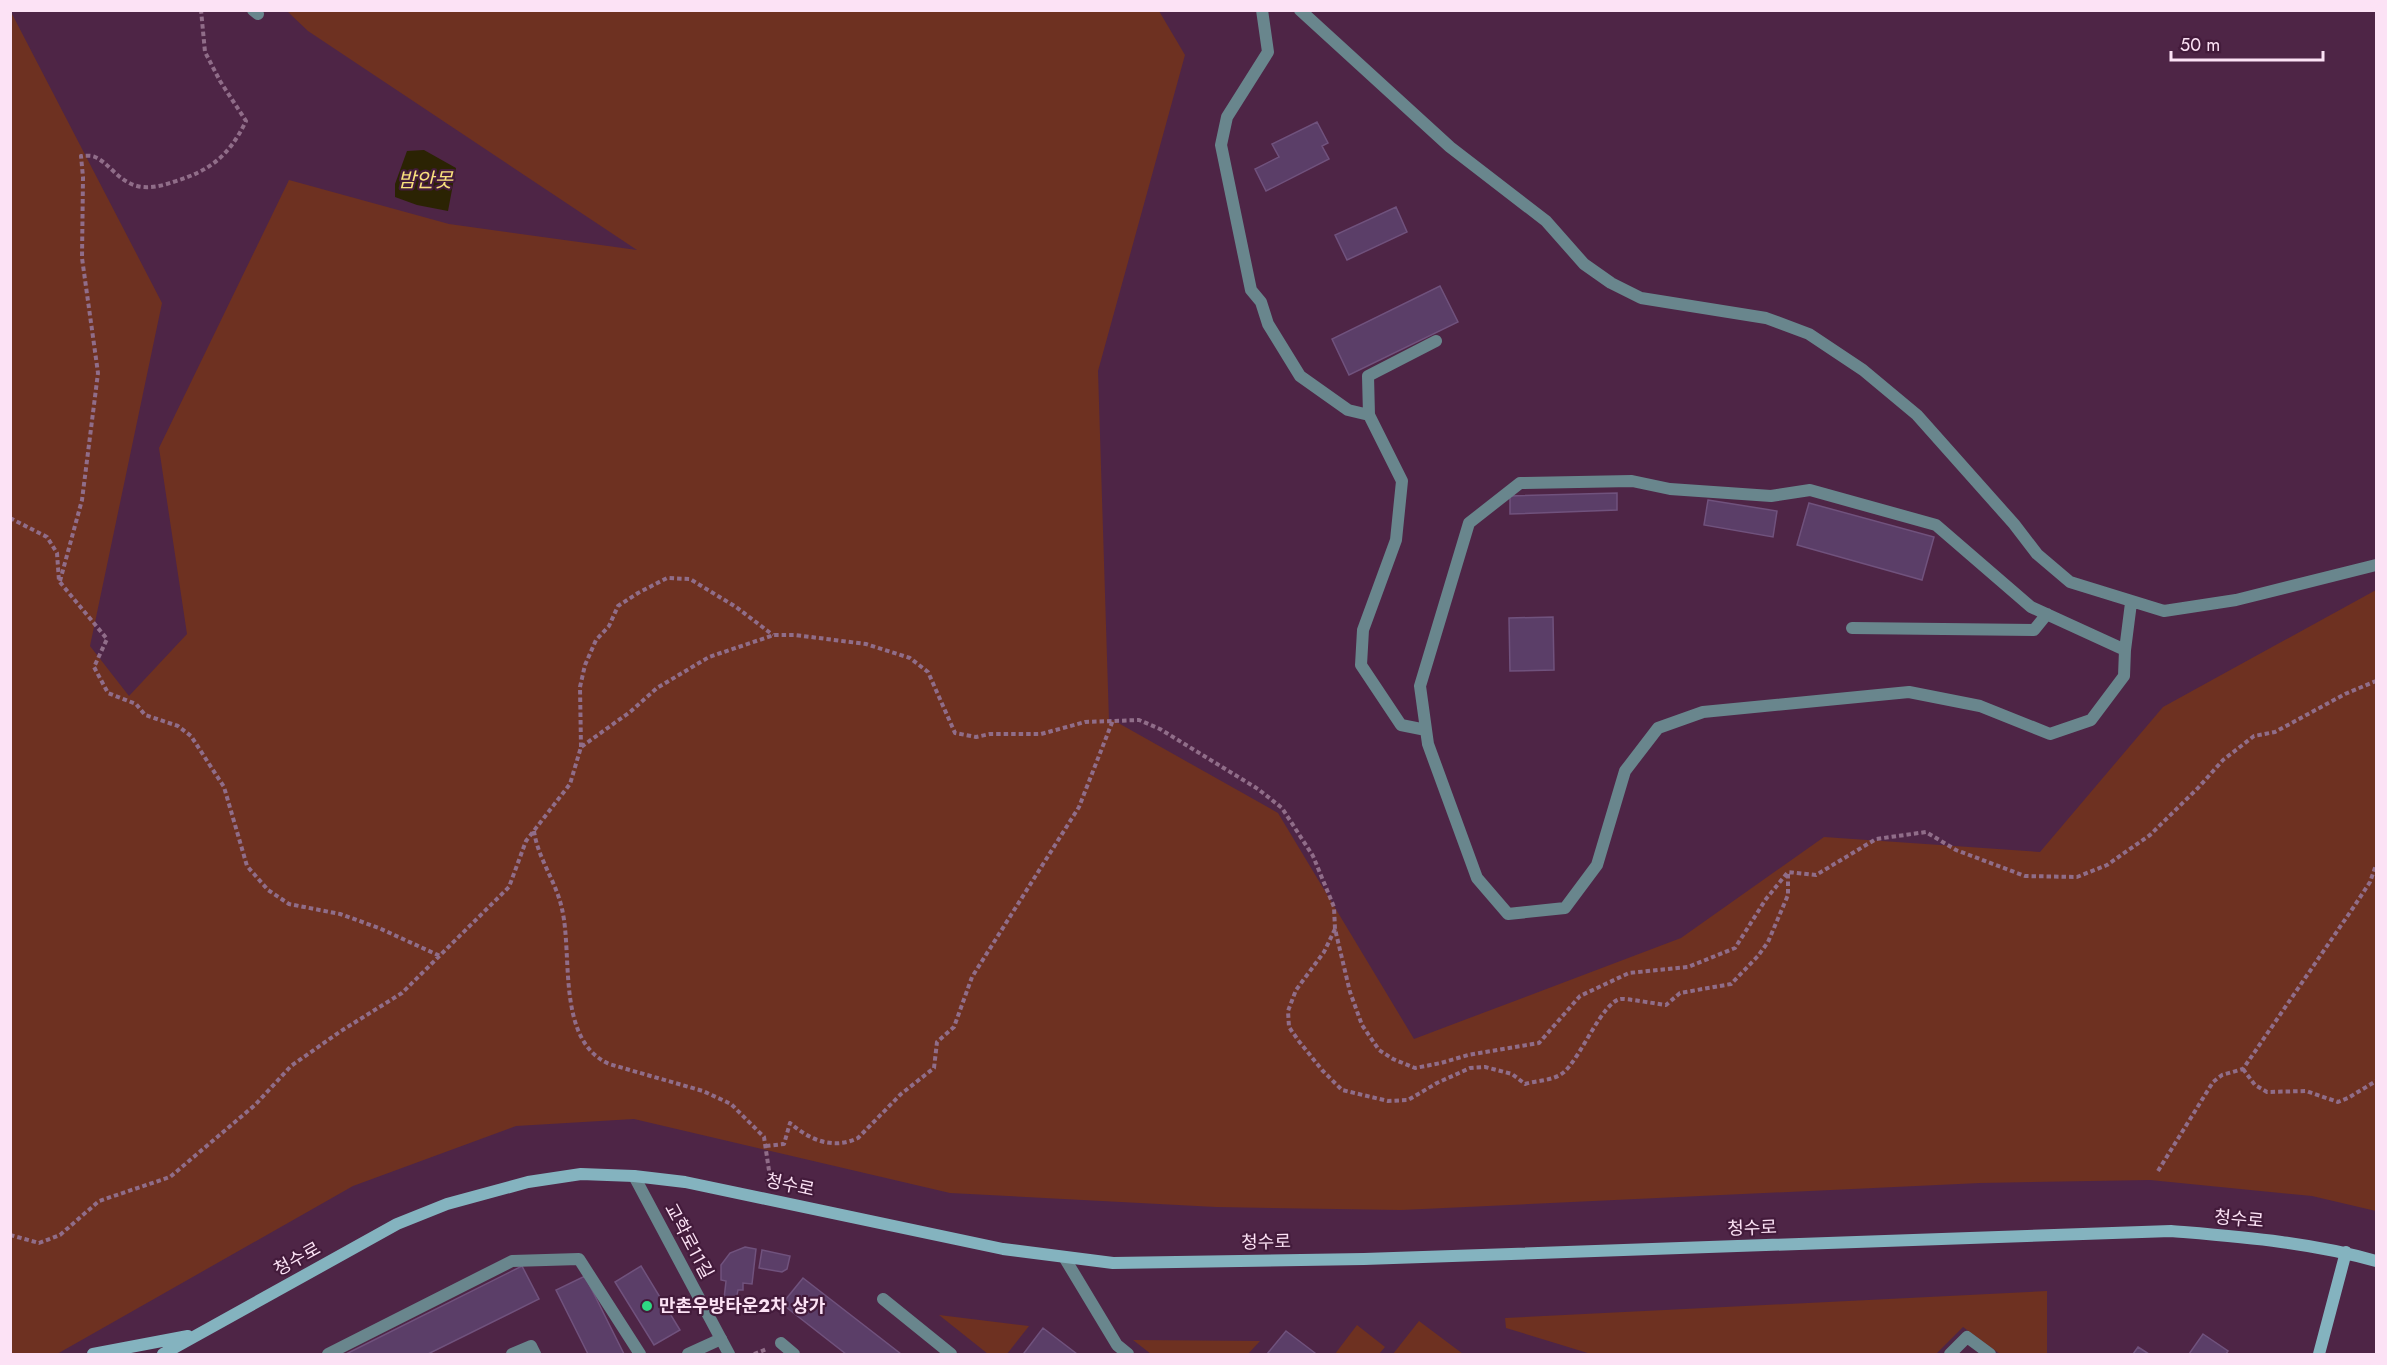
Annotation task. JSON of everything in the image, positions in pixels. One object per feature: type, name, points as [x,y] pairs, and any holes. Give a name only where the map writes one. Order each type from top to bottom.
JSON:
[{"type":"main road","name":"청수로","points":[[163,1354],[397,1224],[447,1204],[528,1182],[580,1174],[634,1176],[685,1182],[1003,1249],[1113,1263],[1364,1259],[2171,1231],[2267,1239],[2346,1252],[2376,1261]]},
{"type":"main road","points":[[2319,1354],[2346,1252]]},
{"type":"main road","name":"청수로","points":[[182,1354],[198,1334]]},
{"type":"main road","points":[[93,1354],[198,1334]]},
{"type":"street","points":[[1262,10],[1268,52],[1227,117],[1221,145],[1251,290],[1261,302],[1268,324],[1300,376],[1348,410],[1369,415]]},
{"type":"street","points":[[1300,10],[1450,147],[1546,221],[1584,264],[1611,283],[1641,298],[1766,318],[1809,334],[1863,370],[1917,416],[2037,554],[2070,582],[2164,611],[2236,600],[2376,565]]},
{"type":"street","points":[[1426,730],[1401,725],[1361,665],[1363,630],[1396,540],[1402,481],[1369,415],[1368,376],[1436,340]]},
{"type":"street","points":[[2125,650],[2031,606],[1936,525],[1810,490],[1771,496],[1671,489],[1632,481],[1520,483],[1469,524],[1420,686],[1428,744],[1477,878],[1508,914],[1565,908],[1598,866],[1625,771],[1658,728],[1703,712],[1909,692],[1980,706],[2050,734],[2091,720],[2124,676],[2125,650],[2132,603]]},
{"type":"street","points":[[1852,628],[2034,630],[2047,614]]},
{"type":"street","name":"교학로11길","points":[[634,1176],[729,1354]]},
{"type":"street","points":[[1064,1257],[1117,1345],[1128,1354]]},
{"type":"street","points":[[328,1354],[512,1261],[579,1259],[640,1354]]},
{"type":"street","points":[[883,1299],[951,1354]]},
{"type":"street","points":[[1950,1354],[1967,1336],[1990,1354]]},
{"type":"street","points":[[688,1354],[721,1339]]},
{"type":"street","points":[[781,1343],[794,1354]]},
{"type":"street","points":[[512,1354],[531,1346],[535,1354]]},
{"type":"path","points":[[60,581],[82,500],[98,372],[82,258],[81,156],[94,157],[116,175],[137,186],[159,187],[194,176],[214,165],[237,140],[246,122],[220,81],[206,52],[201,10]]},
{"type":"path","points":[[10,518],[47,537],[57,553],[60,581],[107,639],[94,667],[108,693],[136,704],[145,715],[178,726],[191,736],[224,787],[247,866],[268,890],[289,904],[340,914],[379,928],[440,956]]},
{"type":"path","points":[[10,1235],[39,1243],[60,1235],[99,1201],[170,1177],[255,1104],[291,1066],[341,1030],[402,993],[509,887],[526,841],[570,784],[581,747],[580,687],[585,665],[596,640],[609,626],[618,606],[667,578],[690,579],[736,606],[774,635]]},
{"type":"path","points":[[581,747],[630,712],[657,688],[709,657],[774,635],[795,635],[866,644],[910,658],[928,672],[955,733],[976,737],[990,734],[1041,734],[1085,722],[1139,720],[1160,729],[1258,789],[1282,808],[1313,856],[1334,907],[1335,929],[1350,992],[1362,1025],[1379,1050],[1415,1068],[1441,1064],[1468,1055],[1539,1043],[1580,996],[1629,973],[1688,967],[1735,948],[1766,899],[1788,872]]},
{"type":"path","points":[[1788,872],[1816,875],[1876,839],[1926,832],[1956,850],[2025,876],[2077,878],[2107,865],[2150,835],[2223,760],[2254,736],[2275,732],[2345,694],[2376,681]]},
{"type":"path","points":[[766,1146],[784,1144],[790,1123],[807,1137],[818,1141],[851,1142],[858,1138],[901,1094],[934,1068],[937,1042],[954,1027],[972,977],[1079,807],[1113,720]]},
{"type":"path","points":[[534,831],[536,845],[562,908],[570,1002],[578,1028],[589,1050],[597,1059],[609,1064],[723,1099],[764,1137],[773,1200]]},
{"type":"path","points":[[2158,1171],[2213,1082],[2222,1075],[2244,1069],[2370,882],[2376,866]]},
{"type":"path","points":[[1335,929],[1324,952],[1309,969],[1296,990],[1288,1011],[1289,1027],[1322,1070],[1342,1090],[1388,1101],[1408,1100],[1437,1083],[1470,1068],[1485,1067],[1512,1074],[1525,1084],[1536,1080],[1556,1078],[1565,1071],[1586,1043],[1608,1006],[1614,1002],[1621,999],[1666,1005],[1680,993],[1731,984],[1758,957],[1768,942],[1788,895],[1788,872]]},
{"type":"path","points":[[2244,1069],[2255,1085],[2266,1092],[2306,1091],[2338,1102],[2376,1081]]},
{"type":"shaded area","points":[[287,11],[1159,11],[1185,55],[1098,371],[1109,721],[1113,720],[1278,813],[1414,1039],[1681,938],[1824,837],[2040,852],[2163,707],[2376,590],[2376,1211],[2312,1196],[2150,1180],[1980,1183],[1401,1210],[1216,1207],[950,1193],[634,1119],[516,1126],[353,1186],[57,1354],[11,1354],[11,12],[162,303],[90,646],[129,696],[187,634],[159,448],[289,180],[449,224],[637,250],[308,31]]},
{"type":"shaded area","points":[[2047,1291],[2047,1354],[2000,1354],[1963,1327],[1936,1354],[1591,1354],[1506,1328],[1505,1318]]},
{"type":"shaded area","points":[[939,1315],[1029,1326],[1007,1354],[988,1354]]},
{"type":"shaded area","points":[[1419,1321],[1463,1354],[1393,1354]]},
{"type":"shaded area","points":[[1357,1325],[1385,1347],[1379,1354],[1335,1354]]},
{"type":"shaded area","points":[[1133,1340],[1260,1341],[1248,1354],[1151,1354]]},
{"type":"water","name":"밤안못","points":[[424,150],[456,168],[448,211],[417,205],[395,197],[395,184],[407,151]]},
{"type":"building","points":[[1317,122],[1328,143],[1322,146],[1329,159],[1266,191],[1255,169],[1279,157],[1272,144]]},
{"type":"building","points":[[1396,207],[1407,232],[1347,260],[1335,235]]},
{"type":"building","points":[[1440,286],[1458,322],[1349,375],[1332,339]]},
{"type":"building","points":[[1617,493],[1617,510],[1510,514],[1510,496]]},
{"type":"building","points":[[1708,500],[1777,511],[1773,537],[1704,525]]},
{"type":"building","points":[[1809,503],[1934,537],[1922,580],[1797,545]]},
{"type":"building","points":[[1553,617],[1554,670],[1510,671],[1509,618]]},
{"type":"building","points":[[745,1247],[756,1249],[752,1284],[743,1283],[743,1290],[738,1290],[736,1300],[724,1299],[726,1281],[721,1280],[721,1265],[730,1253]]},
{"type":"building","points":[[762,1250],[790,1256],[787,1269],[782,1272],[759,1268]]},
{"type":"building","points":[[522,1266],[539,1299],[428,1354],[346,1354]]},
{"type":"building","name":"만촌우방타운2차 상가","points":[[641,1266],[680,1330],[654,1345],[615,1282]]},
{"type":"building","points":[[585,1276],[624,1354],[588,1354],[556,1290]]},
{"type":"building","points":[[803,1278],[901,1354],[846,1354],[782,1304]]},
{"type":"building","points":[[1043,1328],[1077,1354],[1024,1353]]},
{"type":"building","points":[[1286,1331],[1315,1353],[1267,1354]]},
{"type":"building","points":[[2203,1334],[2228,1351],[2226,1354],[2189,1354]]},
{"type":"building","points":[[2138,1347],[2149,1354],[2133,1354]]},
{"type":"place","name":"만촌우방타운2차 상가","points":[[647,1306]]}]
